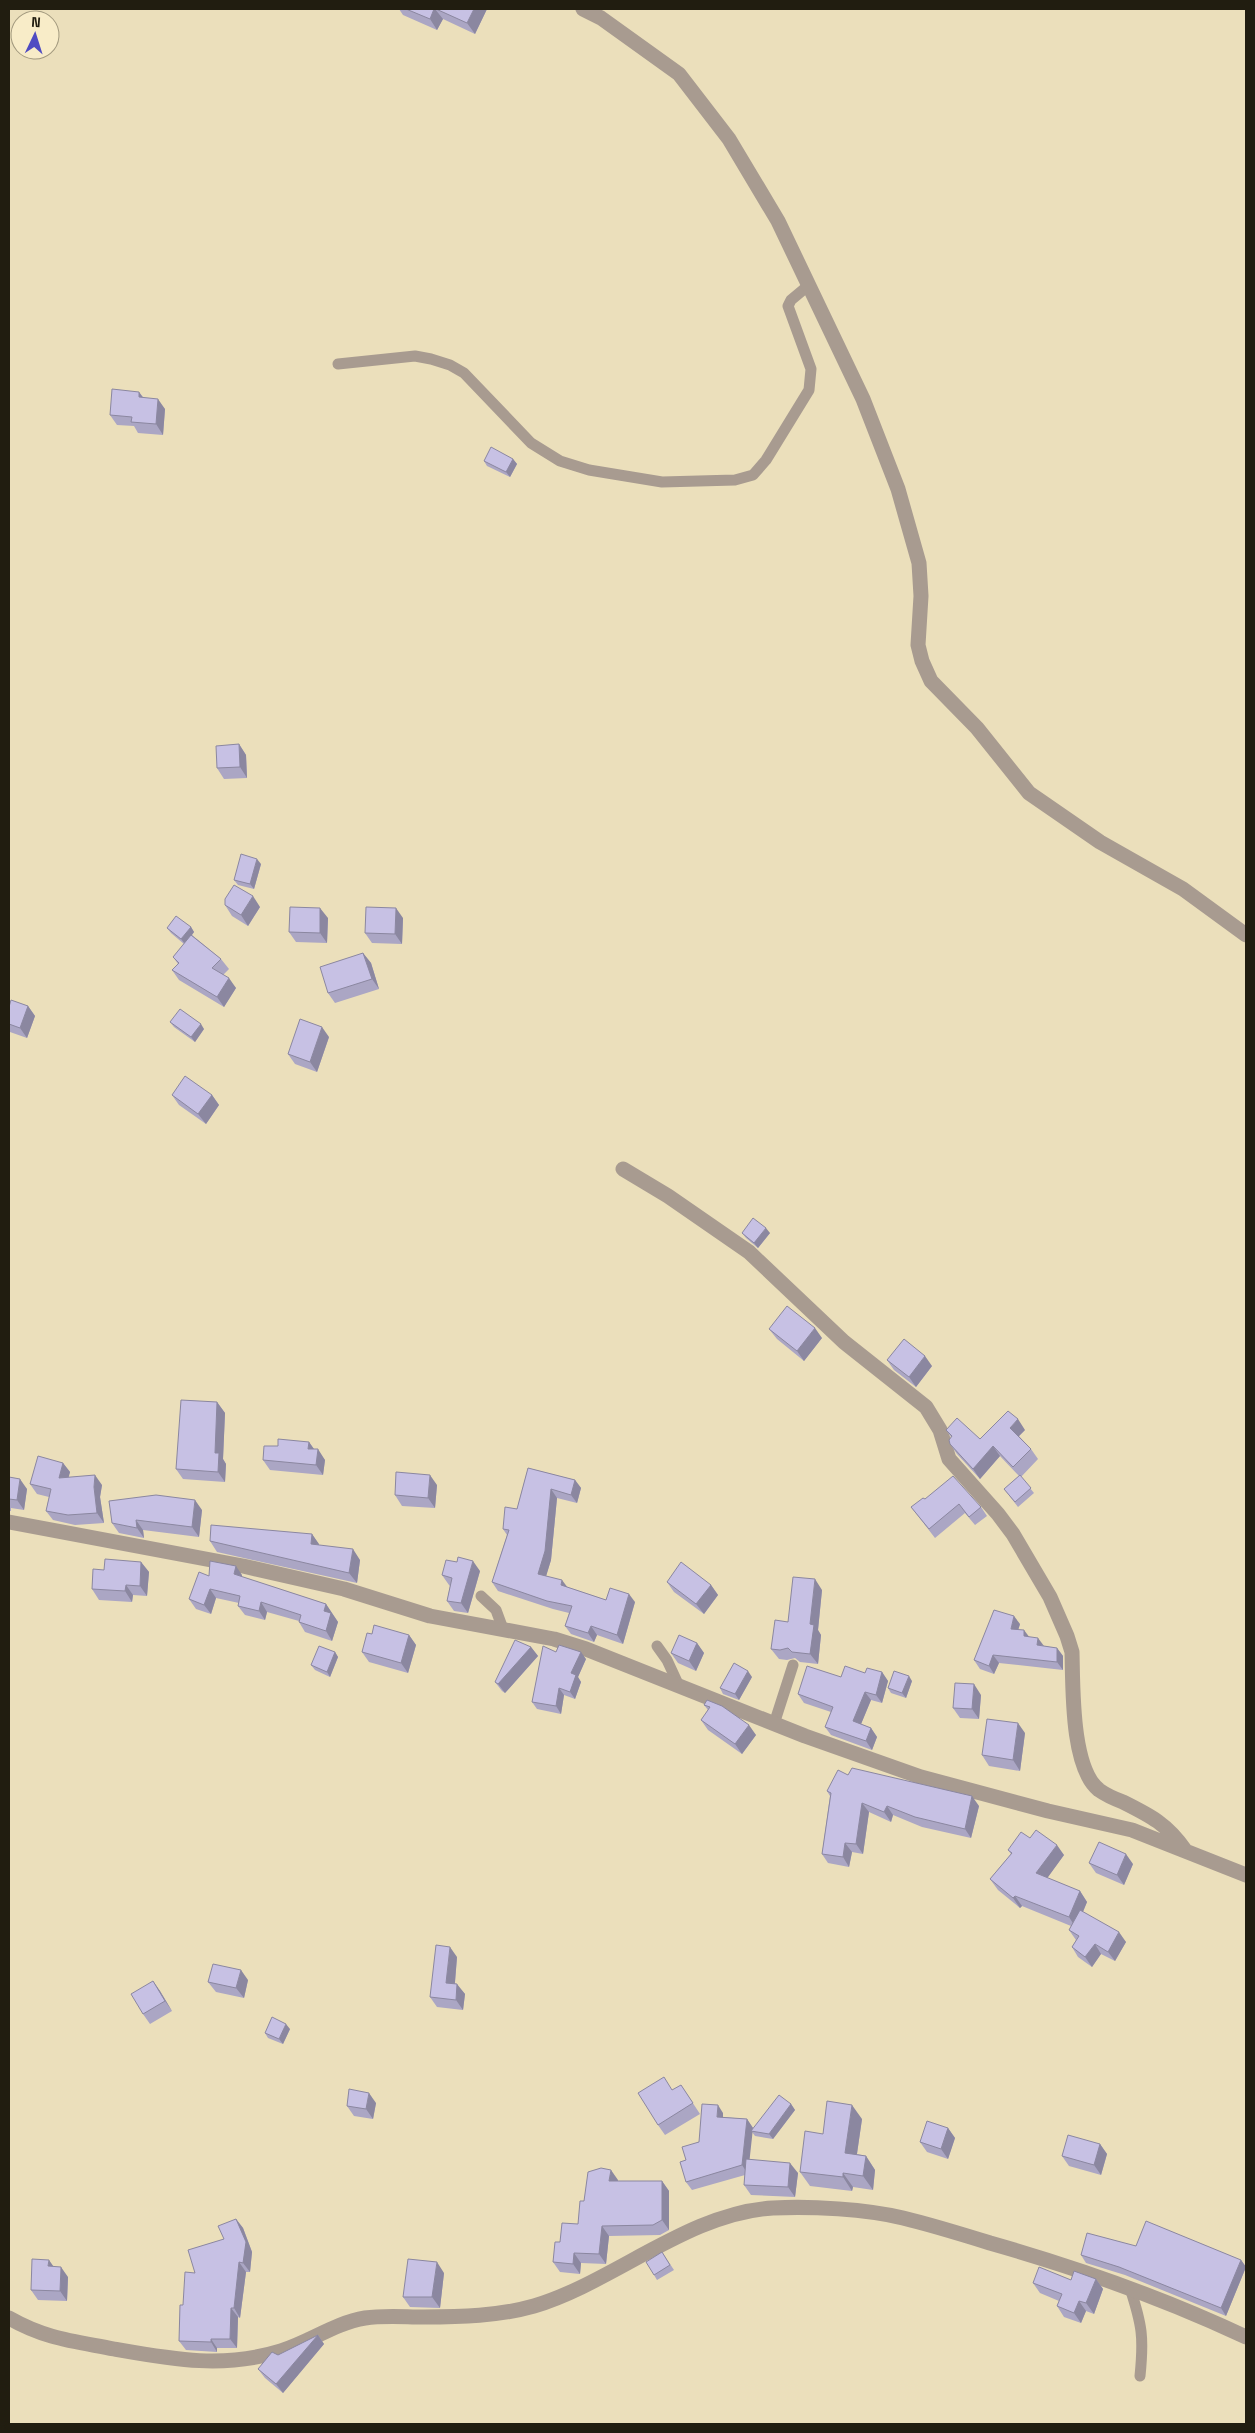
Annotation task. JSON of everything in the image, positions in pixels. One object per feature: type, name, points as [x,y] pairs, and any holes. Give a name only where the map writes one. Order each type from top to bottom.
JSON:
[{"type":"street","points":[[583,9],[602,18],[679,74],[729,139],[778,221],[863,399],[909,521],[919,563],[921,596],[918,645],[922,661],[931,681],[976,728],[1029,793],[1100,842],[1183,889],[1246,935]]},
{"type":"street","points":[[623,1169],[668,1196],[749,1252],[844,1342],[926,1407],[940,1430],[948,1459],[998,1514],[1013,1534],[1050,1598],[1067,1636],[1072,1652],[1079,1753],[1087,1777],[1100,1790],[1155,1818],[1173,1832],[1185,1850]]},
{"type":"street","points":[[9,1522],[244,1566],[344,1589],[430,1616],[562,1641],[774,1724],[921,1777],[1048,1811],[1132,1830],[1246,1874]]},
{"type":"street","points":[[9,2318],[33,2332],[54,2339],[177,2360],[207,2363],[234,2360],[280,2351],[340,2325],[366,2318],[483,2315],[533,2306],[569,2291],[715,2220],[770,2208],[822,2208],[900,2217],[1035,2256],[1130,2288],[1246,2337]]},
{"type":"lane","points":[[338,364],[415,356],[450,365],[464,373],[531,443],[560,461],[589,470],[662,482],[735,480],[753,475],[766,460],[809,390],[811,369],[788,306],[790,300],[809,284]]},
{"type":"lane","points":[[481,1596],[496,1610],[502,1629]]},
{"type":"lane","points":[[657,1646],[667,1660],[679,1686]]},
{"type":"lane","points":[[774,1724],[793,1666]]},
{"type":"lane","points":[[1130,2288],[1142,2323],[1143,2344],[1140,2376]]},
{"type":"building","points":[[406,9],[434,9],[430,19]]},
{"type":"building","points":[[436,9],[474,9],[467,23]]},
{"type":"building","points":[[112,389],[139,392],[139,397],[158,399],[156,424],[131,422],[132,417],[110,415]]},
{"type":"building","points":[[491,447],[513,459],[506,472],[484,461]]},
{"type":"building","points":[[239,744],[240,767],[217,768],[216,746]]},
{"type":"building","points":[[241,854],[257,859],[250,884],[234,880]]},
{"type":"building","points":[[234,885],[253,896],[241,915],[225,905],[225,899]]},
{"type":"building","points":[[290,907],[320,908],[320,933],[289,932]]},
{"type":"building","points":[[366,907],[396,908],[395,934],[365,933]]},
{"type":"building","points":[[176,916],[191,927],[181,939],[167,928]]},
{"type":"building","points":[[191,935],[221,959],[212,968],[229,978],[217,997],[172,970],[179,963],[173,957]]},
{"type":"building","points":[[363,953],[372,979],[328,993],[320,967]]},
{"type":"building","points":[[11,1000],[28,1006],[20,1028],[9,1024]]},
{"type":"building","points":[[180,1009],[201,1024],[191,1037],[170,1022]]},
{"type":"building","points":[[300,1019],[322,1027],[310,1062],[288,1054]]},
{"type":"building","points":[[185,1076],[212,1095],[198,1114],[172,1095]]},
{"type":"building","points":[[753,1218],[766,1228],[754,1243],[742,1233]]},
{"type":"building","points":[[787,1306],[815,1328],[797,1351],[769,1329]]},
{"type":"building","points":[[904,1339],[925,1356],[909,1377],[887,1360]]},
{"type":"building","points":[[181,1400],[217,1402],[215,1453],[219,1453],[218,1472],[176,1469]]},
{"type":"building","points":[[1008,1411],[1018,1419],[1010,1428],[1031,1449],[1013,1467],[993,1446],[973,1469],[950,1444],[949,1440],[952,1436],[946,1430],[957,1418],[980,1439]]},
{"type":"building","points":[[278,1439],[309,1442],[308,1449],[318,1449],[316,1465],[263,1460],[264,1446],[278,1446]]},
{"type":"building","points":[[38,1456],[63,1463],[59,1478],[95,1475],[94,1487],[97,1513],[68,1515],[46,1511],[51,1489],[30,1484]]},
{"type":"building","points":[[528,1468],[575,1480],[571,1495],[551,1489],[545,1551],[538,1574],[562,1580],[561,1585],[606,1600],[610,1588],[629,1594],[617,1635],[591,1626],[588,1633],[565,1626],[572,1606],[547,1601],[492,1582],[509,1530],[503,1529],[505,1507],[517,1509]]},
{"type":"building","points":[[396,1472],[430,1475],[428,1498],[395,1495]]},
{"type":"building","points":[[1020,1475],[1031,1488],[1015,1502],[1004,1489]]},
{"type":"building","points":[[953,1476],[981,1507],[969,1517],[959,1504],[929,1529],[911,1507],[923,1498],[925,1499]]},
{"type":"building","points":[[9,1477],[20,1479],[17,1500],[9,1499]]},
{"type":"building","points":[[156,1495],[195,1500],[192,1527],[136,1520],[137,1528],[112,1523],[109,1501]]},
{"type":"building","points":[[211,1525],[312,1534],[311,1544],[353,1549],[349,1573],[210,1541]]},
{"type":"building","points":[[458,1557],[473,1561],[461,1603],[447,1601],[452,1578],[442,1575],[446,1560],[457,1562]]},
{"type":"building","points":[[105,1559],[141,1562],[140,1586],[126,1585],[125,1591],[92,1589],[93,1569],[104,1570]]},
{"type":"building","points":[[210,1561],[236,1566],[234,1574],[326,1604],[324,1611],[331,1613],[326,1631],[299,1622],[301,1615],[261,1602],[259,1611],[238,1606],[240,1596],[210,1589],[204,1605],[189,1599],[199,1572],[209,1576]]},
{"type":"building","points":[[681,1562],[711,1585],[696,1604],[667,1582]]},
{"type":"building","points":[[793,1577],[815,1579],[810,1624],[814,1625],[810,1654],[792,1652],[788,1648],[780,1650],[771,1649],[775,1620],[788,1622]]},
{"type":"building","points":[[994,1610],[1014,1616],[1011,1629],[1024,1630],[1024,1636],[1038,1638],[1037,1645],[1057,1648],[1057,1662],[993,1655],[989,1666],[974,1660]]},
{"type":"building","points":[[374,1625],[409,1635],[401,1663],[362,1652],[367,1633],[372,1634]]},
{"type":"building","points":[[679,1635],[697,1643],[689,1661],[671,1653]]},
{"type":"building","points":[[515,1640],[531,1647],[498,1684],[495,1682]]},
{"type":"building","points":[[559,1645],[581,1652],[571,1673],[576,1675],[570,1692],[559,1688],[556,1706],[532,1702],[543,1646],[556,1652]]},
{"type":"building","points":[[319,1646],[335,1652],[327,1672],[311,1665]]},
{"type":"building","points":[[734,1663],[748,1671],[735,1694],[720,1688]]},
{"type":"building","points":[[807,1666],[841,1677],[845,1666],[865,1673],[867,1668],[882,1672],[876,1695],[865,1692],[853,1721],[871,1728],[866,1741],[825,1727],[833,1707],[798,1694]]},
{"type":"building","points":[[894,1671],[909,1676],[902,1693],[888,1688]]},
{"type":"building","points":[[955,1683],[974,1684],[972,1709],[953,1708]]},
{"type":"building","points":[[707,1700],[722,1706],[749,1725],[735,1744],[701,1720],[710,1707],[704,1705]]},
{"type":"building","points":[[987,1719],[1018,1723],[1013,1760],[982,1755]]},
{"type":"building","points":[[852,1768],[972,1796],[965,1829],[915,1817],[887,1806],[884,1812],[862,1803],[856,1844],[845,1843],[843,1857],[822,1854],[831,1793],[827,1791],[838,1770],[848,1775]]},
{"type":"building","points":[[1036,1830],[1057,1845],[1036,1873],[1080,1891],[1069,1917],[1015,1896],[1013,1898],[990,1879],[1012,1853],[1008,1850],[1021,1832],[1030,1838]]},
{"type":"building","points":[[1099,1842],[1126,1854],[1117,1875],[1089,1863]]},
{"type":"building","points":[[1080,1910],[1119,1932],[1108,1952],[1095,1944],[1085,1957],[1072,1947],[1079,1936],[1069,1930]]},
{"type":"building","points":[[436,1945],[450,1947],[446,1983],[457,1984],[456,2000],[430,1997]]},
{"type":"building","points":[[213,1964],[241,1970],[236,1988],[208,1982]]},
{"type":"building","points":[[153,1981],[165,2001],[143,2014],[131,1994]]},
{"type":"building","points":[[272,2017],[286,2024],[279,2039],[265,2033]]},
{"type":"building","points":[[664,2077],[672,2090],[681,2085],[693,2103],[658,2125],[638,2093]]},
{"type":"building","points":[[349,2089],[369,2093],[366,2109],[347,2106]]},
{"type":"building","points":[[779,2095],[791,2104],[769,2134],[751,2131]]},
{"type":"building","points":[[827,2101],[852,2105],[845,2153],[866,2156],[863,2176],[843,2173],[843,2177],[800,2172],[805,2131],[823,2134]]},
{"type":"building","points":[[702,2104],[718,2105],[717,2117],[747,2119],[742,2165],[686,2182],[680,2162],[686,2160],[682,2147],[699,2142]]},
{"type":"building","points":[[927,2121],[948,2128],[941,2149],[920,2142]]},
{"type":"building","points":[[1068,2135],[1100,2144],[1094,2165],[1062,2156]]},
{"type":"building","points":[[746,2159],[790,2163],[788,2187],[744,2185]]},
{"type":"building","points":[[601,2168],[611,2170],[609,2181],[662,2181],[662,2220],[653,2225],[602,2226],[599,2254],[574,2253],[573,2264],[553,2262],[555,2242],[560,2242],[562,2223],[578,2224],[580,2201],[584,2201],[588,2172]]},
{"type":"building","points":[[236,2219],[246,2242],[243,2263],[239,2262],[234,2308],[231,2308],[230,2339],[211,2339],[211,2342],[179,2341],[180,2305],[183,2305],[185,2272],[195,2273],[188,2250],[224,2239],[218,2226]]},
{"type":"building","points":[[1146,2221],[1241,2260],[1221,2308],[1119,2267],[1081,2255],[1087,2233],[1136,2246]]},
{"type":"building","points":[[662,2252],[670,2265],[654,2275],[646,2262]]},
{"type":"building","points":[[32,2259],[49,2260],[48,2266],[61,2267],[60,2291],[31,2290]]},
{"type":"building","points":[[408,2259],[437,2262],[432,2297],[403,2297]]},
{"type":"building","points":[[1039,2267],[1071,2280],[1074,2271],[1096,2279],[1086,2303],[1079,2301],[1074,2313],[1057,2306],[1062,2294],[1033,2283]]},
{"type":"building","points":[[318,2335],[276,2384],[258,2369],[272,2352],[278,2355]]}]
